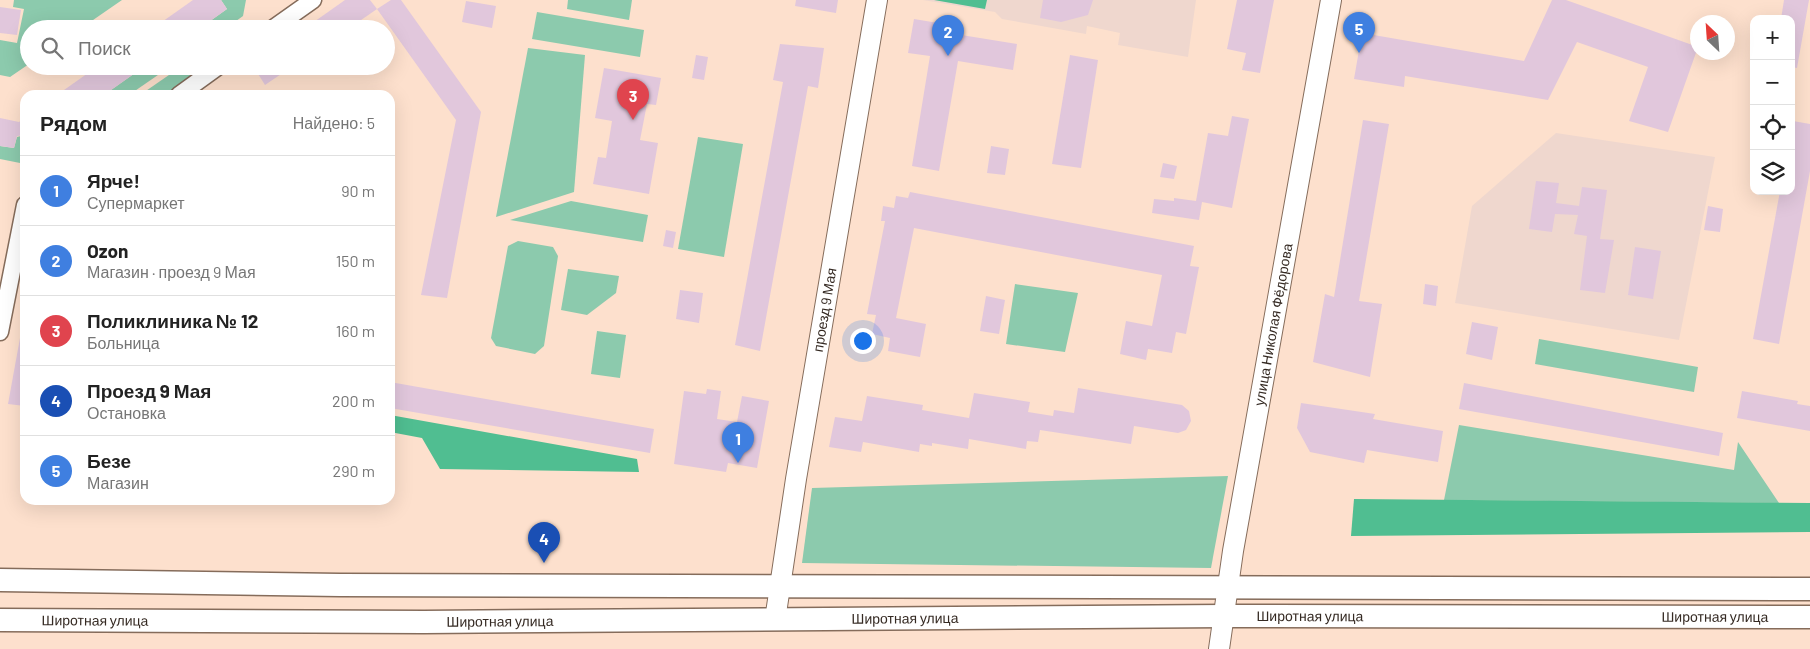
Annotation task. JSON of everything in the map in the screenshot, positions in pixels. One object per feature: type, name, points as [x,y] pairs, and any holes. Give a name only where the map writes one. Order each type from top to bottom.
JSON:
[{"type":"main road","name":"Широтная улица","points":[[0,580],[340,585],[1810,589]]},
{"type":"main road","name":"Широтная улица","points":[[0,620],[424,622],[1225,616],[1810,617]]},
{"type":"street","points":[[285,20],[313,0]]},
{"type":"street","name":"проезд 9 Мая","points":[[776,620],[780,586],[877,0]]},
{"type":"street","name":"улица Николая Фёдорова","points":[[1220,649],[1228,587],[1331,0]]},
{"type":"street","points":[[186,90],[207,75]]},
{"type":"street","points":[[0,332],[20,230]]},
{"type":"shaded area","points":[[923,0],[1196,0],[1188,57],[1118,45],[1120,33],[1087,26],[1086,34],[1002,19],[995,12]]},
{"type":"shaded area","points":[[1556,133],[1715,157],[1679,340],[1455,303],[1472,206]]},
{"type":"green space","points":[[14,0],[122,0],[93,20],[22,20],[24,9],[13,7]]},
{"type":"green space","points":[[221,0],[246,0],[243,16],[237,20],[212,20],[227,9]]},
{"type":"green space","points":[[568,0],[632,0],[629,20],[567,9]]},
{"type":"green space","points":[[934,0],[987,0],[985,9]]},
{"type":"green space","points":[[537,12],[644,30],[640,57],[532,39]]},
{"type":"green space","points":[[20,28],[20,70],[10,77],[0,75],[0,40],[17,43]]},
{"type":"green space","points":[[528,48],[585,55],[574,192],[496,217]]},
{"type":"green space","points":[[132,75],[158,75],[136,90],[111,90]]},
{"type":"green space","points":[[169,75],[198,75],[177,90],[147,90]]},
{"type":"green space","points":[[20,136],[20,163],[0,159],[0,146],[14,148],[17,137]]},
{"type":"green space","points":[[698,137],[743,144],[724,257],[678,249]]},
{"type":"green space","points":[[571,201],[648,215],[643,242],[510,220]]},
{"type":"green space","points":[[518,241],[553,247],[558,256],[544,346],[535,354],[496,346],[491,338],[508,246]]},
{"type":"green space","points":[[568,269],[619,276],[616,293],[587,315],[561,310]]},
{"type":"green space","points":[[1015,284],[1078,293],[1065,352],[1006,344]]},
{"type":"green space","points":[[597,331],[626,335],[620,378],[591,374]]},
{"type":"green space","points":[[1539,339],[1698,367],[1694,392],[1535,364]]},
{"type":"green space","points":[[395,416],[637,459],[639,472],[440,469],[422,438],[395,433]]},
{"type":"green space","points":[[1459,425],[1734,470],[1738,442],[1779,503],[1444,500]]},
{"type":"green space","points":[[1228,476],[1211,568],[802,563],[812,488]]},
{"type":"green space","points":[[1354,499],[1810,503],[1810,532],[1351,536]]},
{"type":"building","points":[[193,0],[221,0],[227,9],[212,20],[165,20]]},
{"type":"building","points":[[345,0],[370,0],[377,9],[361,20],[317,20]]},
{"type":"building","points":[[391,0],[401,0],[481,112],[447,298],[421,295],[456,120],[395,34],[395,20],[385,20],[377,9]]},
{"type":"building","points":[[796,0],[838,0],[836,13],[795,6]]},
{"type":"building","points":[[1043,0],[1093,0],[1088,15],[1061,22],[1040,18]]},
{"type":"building","points":[[1237,0],[1274,0],[1260,73],[1242,70],[1246,53],[1227,49]]},
{"type":"building","points":[[1552,0],[1566,0],[1690,44],[1690,60],[1693,60],[1668,132],[1629,121],[1648,67],[1577,42],[1548,100],[1405,76],[1404,87],[1354,79],[1362,33],[1524,61]]},
{"type":"building","points":[[1784,0],[1809,0],[1797,68],[1795,68],[1795,15],[1782,15]]},
{"type":"building","points":[[466,1],[496,6],[492,28],[462,22]]},
{"type":"building","points":[[0,7],[21,10],[17,35],[0,33]]},
{"type":"building","points":[[914,19],[950,25],[949,33],[1017,44],[1013,70],[958,61],[939,171],[912,166],[930,56],[908,53]]},
{"type":"building","points":[[780,44],[824,48],[818,88],[808,86],[760,351],[735,345],[783,82],[773,80]]},
{"type":"building","points":[[696,55],[708,57],[704,80],[692,78]]},
{"type":"building","points":[[1070,55],[1098,60],[1081,168],[1052,164]]},
{"type":"building","points":[[604,68],[661,78],[656,105],[647,104],[640,140],[658,143],[649,194],[593,184],[598,157],[606,158],[612,121],[595,118]]},
{"type":"building","points":[[85,75],[132,75],[111,90],[64,90]]},
{"type":"building","points":[[259,75],[280,75],[265,85]]},
{"type":"building","points":[[1232,116],[1249,119],[1232,208],[1202,202],[1199,220],[1152,213],[1154,199],[1174,201],[1174,198],[1196,201],[1208,133],[1228,136]]},
{"type":"building","points":[[0,118],[19,122],[20,136],[17,136],[14,148],[0,146]]},
{"type":"building","points":[[1363,120],[1389,124],[1359,301],[1382,304],[1370,377],[1313,362],[1325,294],[1334,297]]},
{"type":"building","points":[[1795,121],[1810,124],[1810,171],[1779,344],[1753,339],[1779,195],[1795,195]]},
{"type":"building","points":[[991,146],[1009,149],[1005,175],[987,173]]},
{"type":"building","points":[[1163,163],[1177,166],[1174,179],[1160,177]]},
{"type":"building","points":[[1536,181],[1559,183],[1556,203],[1579,206],[1582,187],[1607,190],[1600,239],[1614,240],[1605,293],[1580,290],[1587,236],[1574,234],[1578,215],[1555,214],[1552,232],[1529,229]]},
{"type":"building","points":[[910,192],[1194,246],[1190,266],[1199,267],[1186,334],[1176,332],[1172,353],[1148,349],[1146,360],[1120,354],[1126,321],[1152,326],[1162,275],[914,228],[896,318],[926,324],[920,357],[888,351],[890,338],[872,334],[876,315],[867,314],[885,221],[881,221],[883,206],[894,208],[896,196],[908,198]]},
{"type":"building","points":[[1708,206],[1723,209],[1720,232],[1704,230]]},
{"type":"building","points":[[666,230],[676,232],[673,248],[663,246]]},
{"type":"building","points":[[1635,247],[1661,251],[1653,299],[1628,295]]},
{"type":"building","points":[[1425,284],[1438,286],[1436,306],[1423,304]]},
{"type":"building","points":[[680,290],[703,293],[699,323],[676,319]]},
{"type":"building","points":[[986,296],[1005,300],[999,334],[980,331]]},
{"type":"building","points":[[1472,322],[1498,327],[1492,360],[1466,354]]},
{"type":"building","points":[[20,338],[20,405],[8,404]]},
{"type":"building","points":[[395,383],[654,429],[650,453],[395,409]]},
{"type":"building","points":[[1464,383],[1723,433],[1719,456],[1459,409]]},
{"type":"building","points":[[1078,388],[1182,405],[1189,411],[1191,421],[1186,430],[1178,433],[1134,426],[1131,444],[1040,430],[1038,442],[1027,441],[1026,449],[969,439],[968,449],[932,443],[932,446],[920,444],[919,452],[863,442],[861,452],[829,447],[835,417],[862,421],[867,396],[923,405],[922,410],[969,418],[974,393],[1030,402],[1028,412],[1053,416],[1054,410],[1074,413]]},
{"type":"building","points":[[707,389],[721,391],[717,419],[737,422],[742,396],[769,401],[757,468],[728,463],[726,472],[674,464],[684,391],[706,394]]},
{"type":"building","points":[[1742,391],[1798,401],[1797,404],[1810,406],[1810,431],[1737,418]]},
{"type":"building","points":[[1301,403],[1375,414],[1373,419],[1443,431],[1438,462],[1367,450],[1364,463],[1310,452],[1297,428]]},
{"type":"place","name":"Безе","points":[[1359,53]]},
{"type":"place","name":"Ozon","points":[[948,56]]},
{"type":"place","name":"Поликлиника № 12","points":[[633,120]]},
{"type":"place","name":"Ярче!","points":[[738,463]]},
{"type":"place","name":"Проезд 9 Мая","points":[[544,563]]}]
